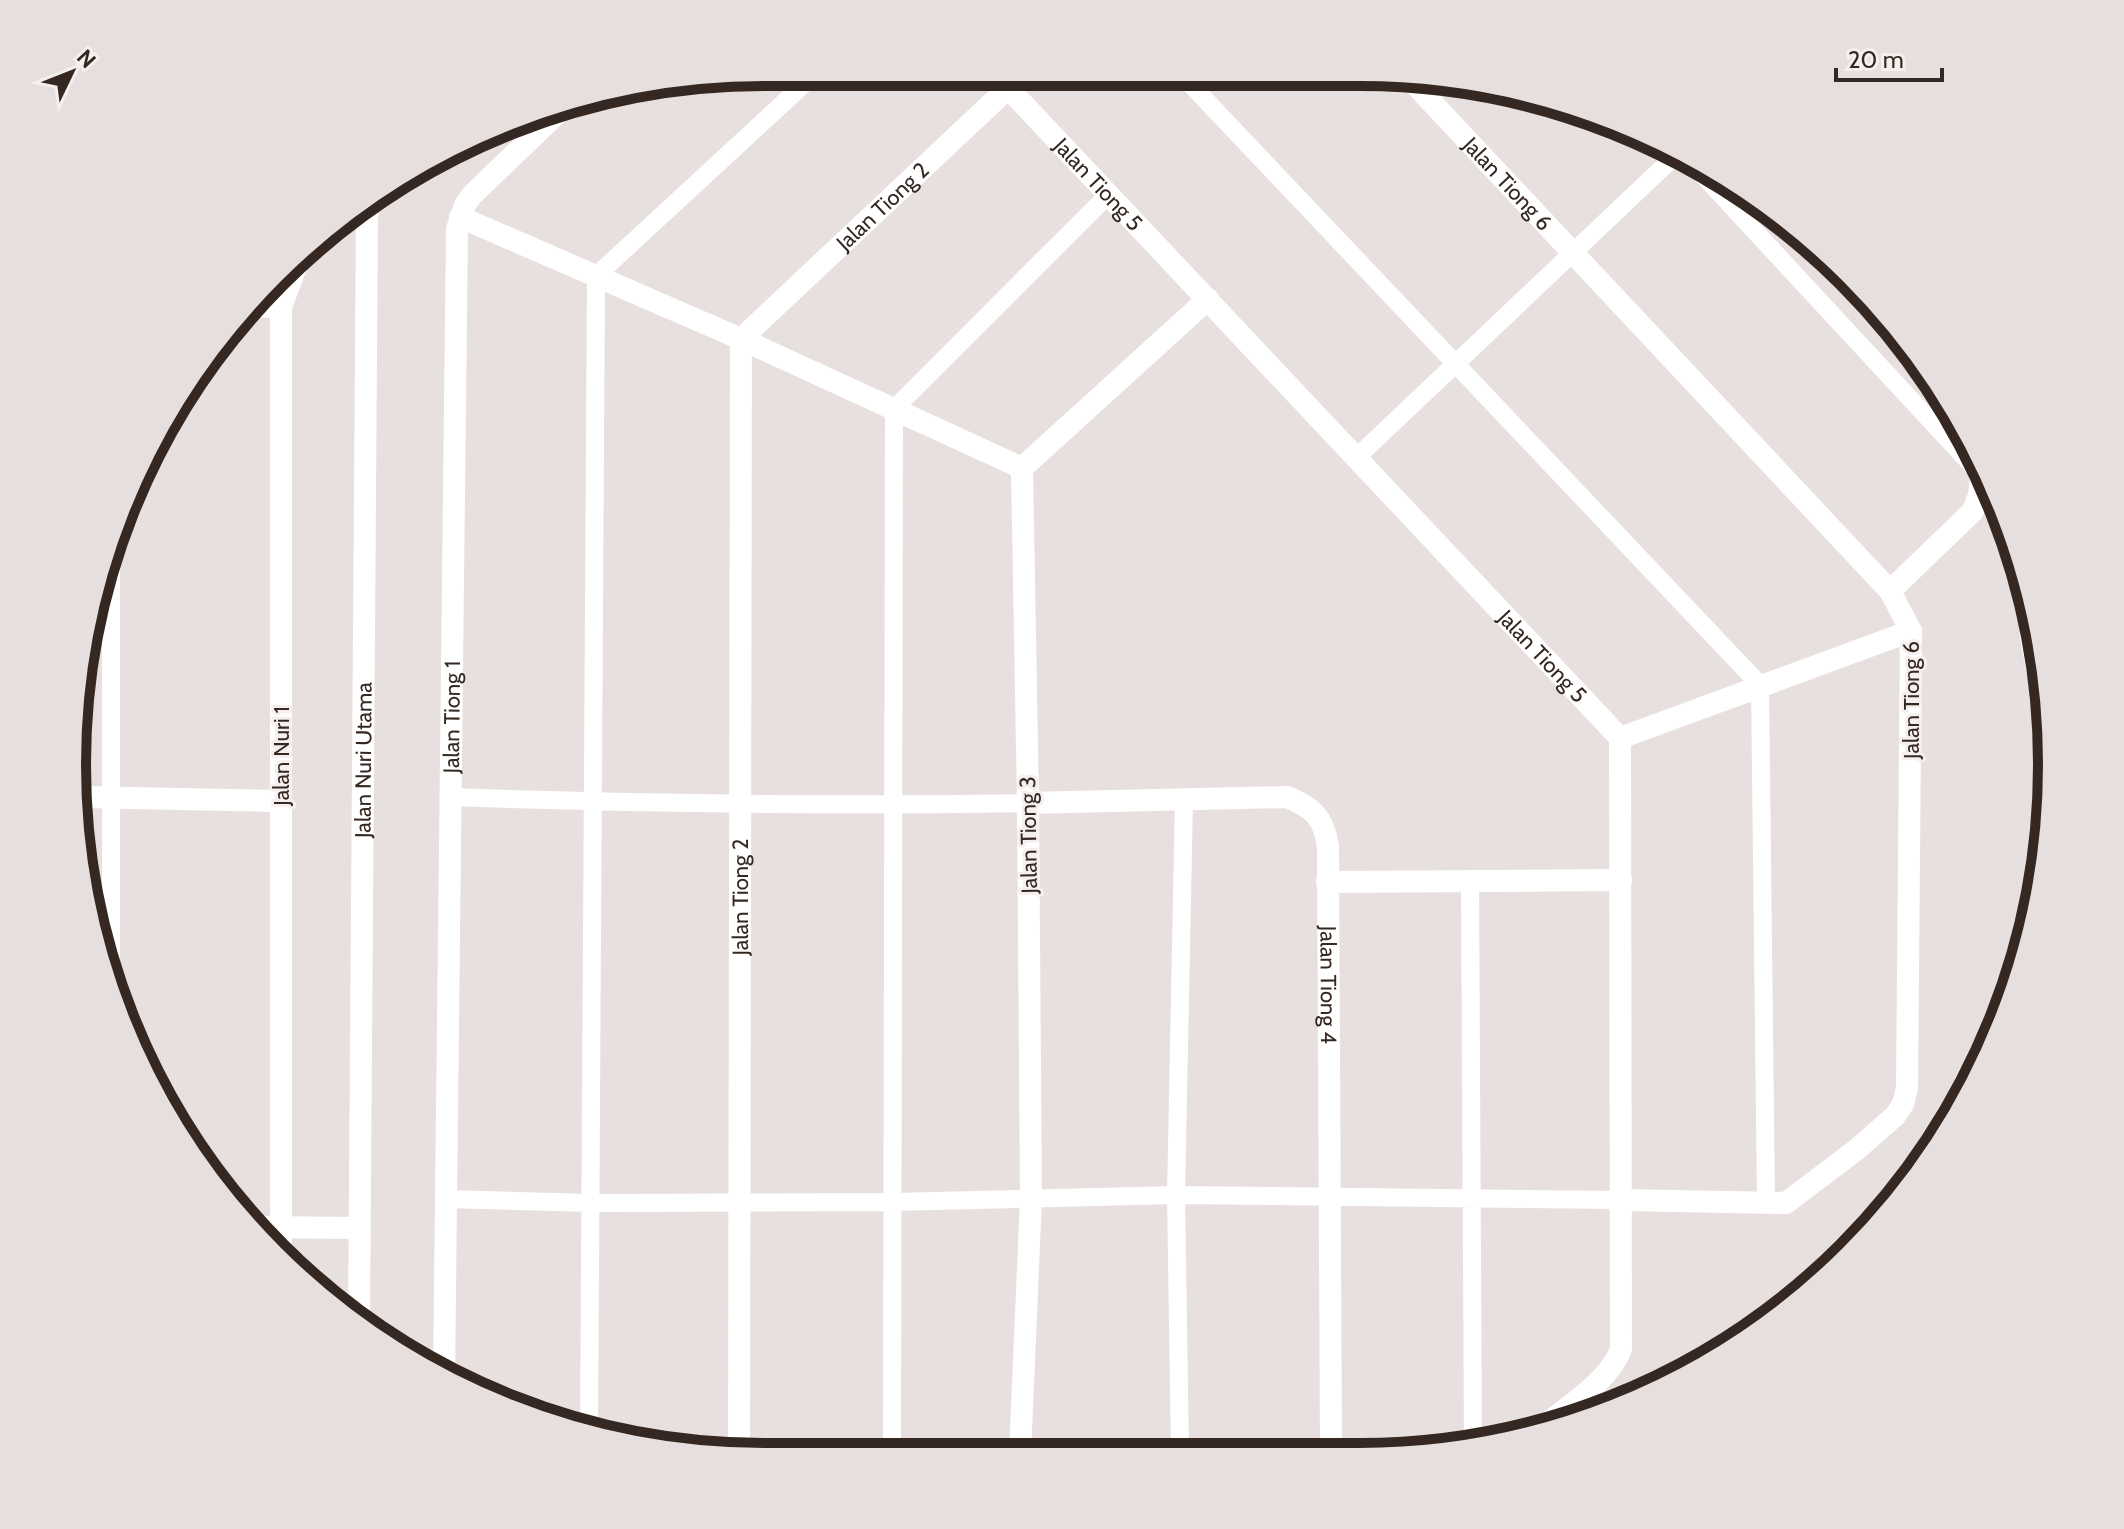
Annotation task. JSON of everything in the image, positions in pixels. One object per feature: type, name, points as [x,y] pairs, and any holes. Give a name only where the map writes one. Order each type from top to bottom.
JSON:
[{"type":"street","name":"Jalan Tiong 2","points":[[739,1442],[741,339],[994,86]]},
{"type":"street","name":"Jalan Tiong 5","points":[[1006,86],[1620,738]]},
{"type":"street","name":"Jalan Tiong 6","points":[[1419,89],[1890,591],[1911,631],[1906,1096],[1895,1116],[1786,1203],[1622,1200]]},
{"type":"street","name":"Jalan Tiong 1","points":[[444,1362],[455,243],[465,205],[481,185],[549,121]]},
{"type":"street","name":"Jalan Nuri Utama","points":[[359,1309],[368,214]]},
{"type":"street","points":[[460,217],[741,339],[1022,468],[1208,299]]},
{"type":"street","name":"Jalan Nuri 1","points":[[281,1240],[281,307],[292,279]]},
{"type":"street","points":[[264,307],[281,307]]},
{"type":"street","name":"Jalan Tiong 3","points":[[1020,1443],[1031,1198],[1022,468]]},
{"type":"street","points":[[1890,591],[1968,518],[1977,503],[1979,489]]},
{"type":"street","points":[[1562,1412],[1611,1368],[1621,1349],[1620,738],[1911,631]]},
{"type":"street","points":[[87,797],[281,801]]},
{"type":"street","name":"Jalan Tiong 4","points":[[1028,803],[1287,797],[1306,804],[1326,830],[1331,1443]]},
{"type":"street","points":[[1327,882],[1621,880]]},
{"type":"street","points":[[269,1227],[359,1228]]},
{"type":"lane","points":[[589,1420],[596,276],[802,86]]},
{"type":"lane","points":[[1192,86],[1760,685],[1766,1203]]},
{"type":"lane","points":[[1356,458],[1670,161]]},
{"type":"lane","points":[[1713,186],[1959,448]]},
{"type":"lane","points":[[892,1443],[894,409],[1109,194]]},
{"type":"lane","points":[[111,583],[111,946]]},
{"type":"lane","points":[[450,797],[594,802],[1028,803]]},
{"type":"lane","points":[[1180,1443],[1176,1195],[1184,799]]},
{"type":"lane","points":[[1470,881],[1473,1433]]},
{"type":"lane","points":[[446,1199],[591,1203],[739,1200],[892,1202],[1176,1195],[1622,1200]]}]
